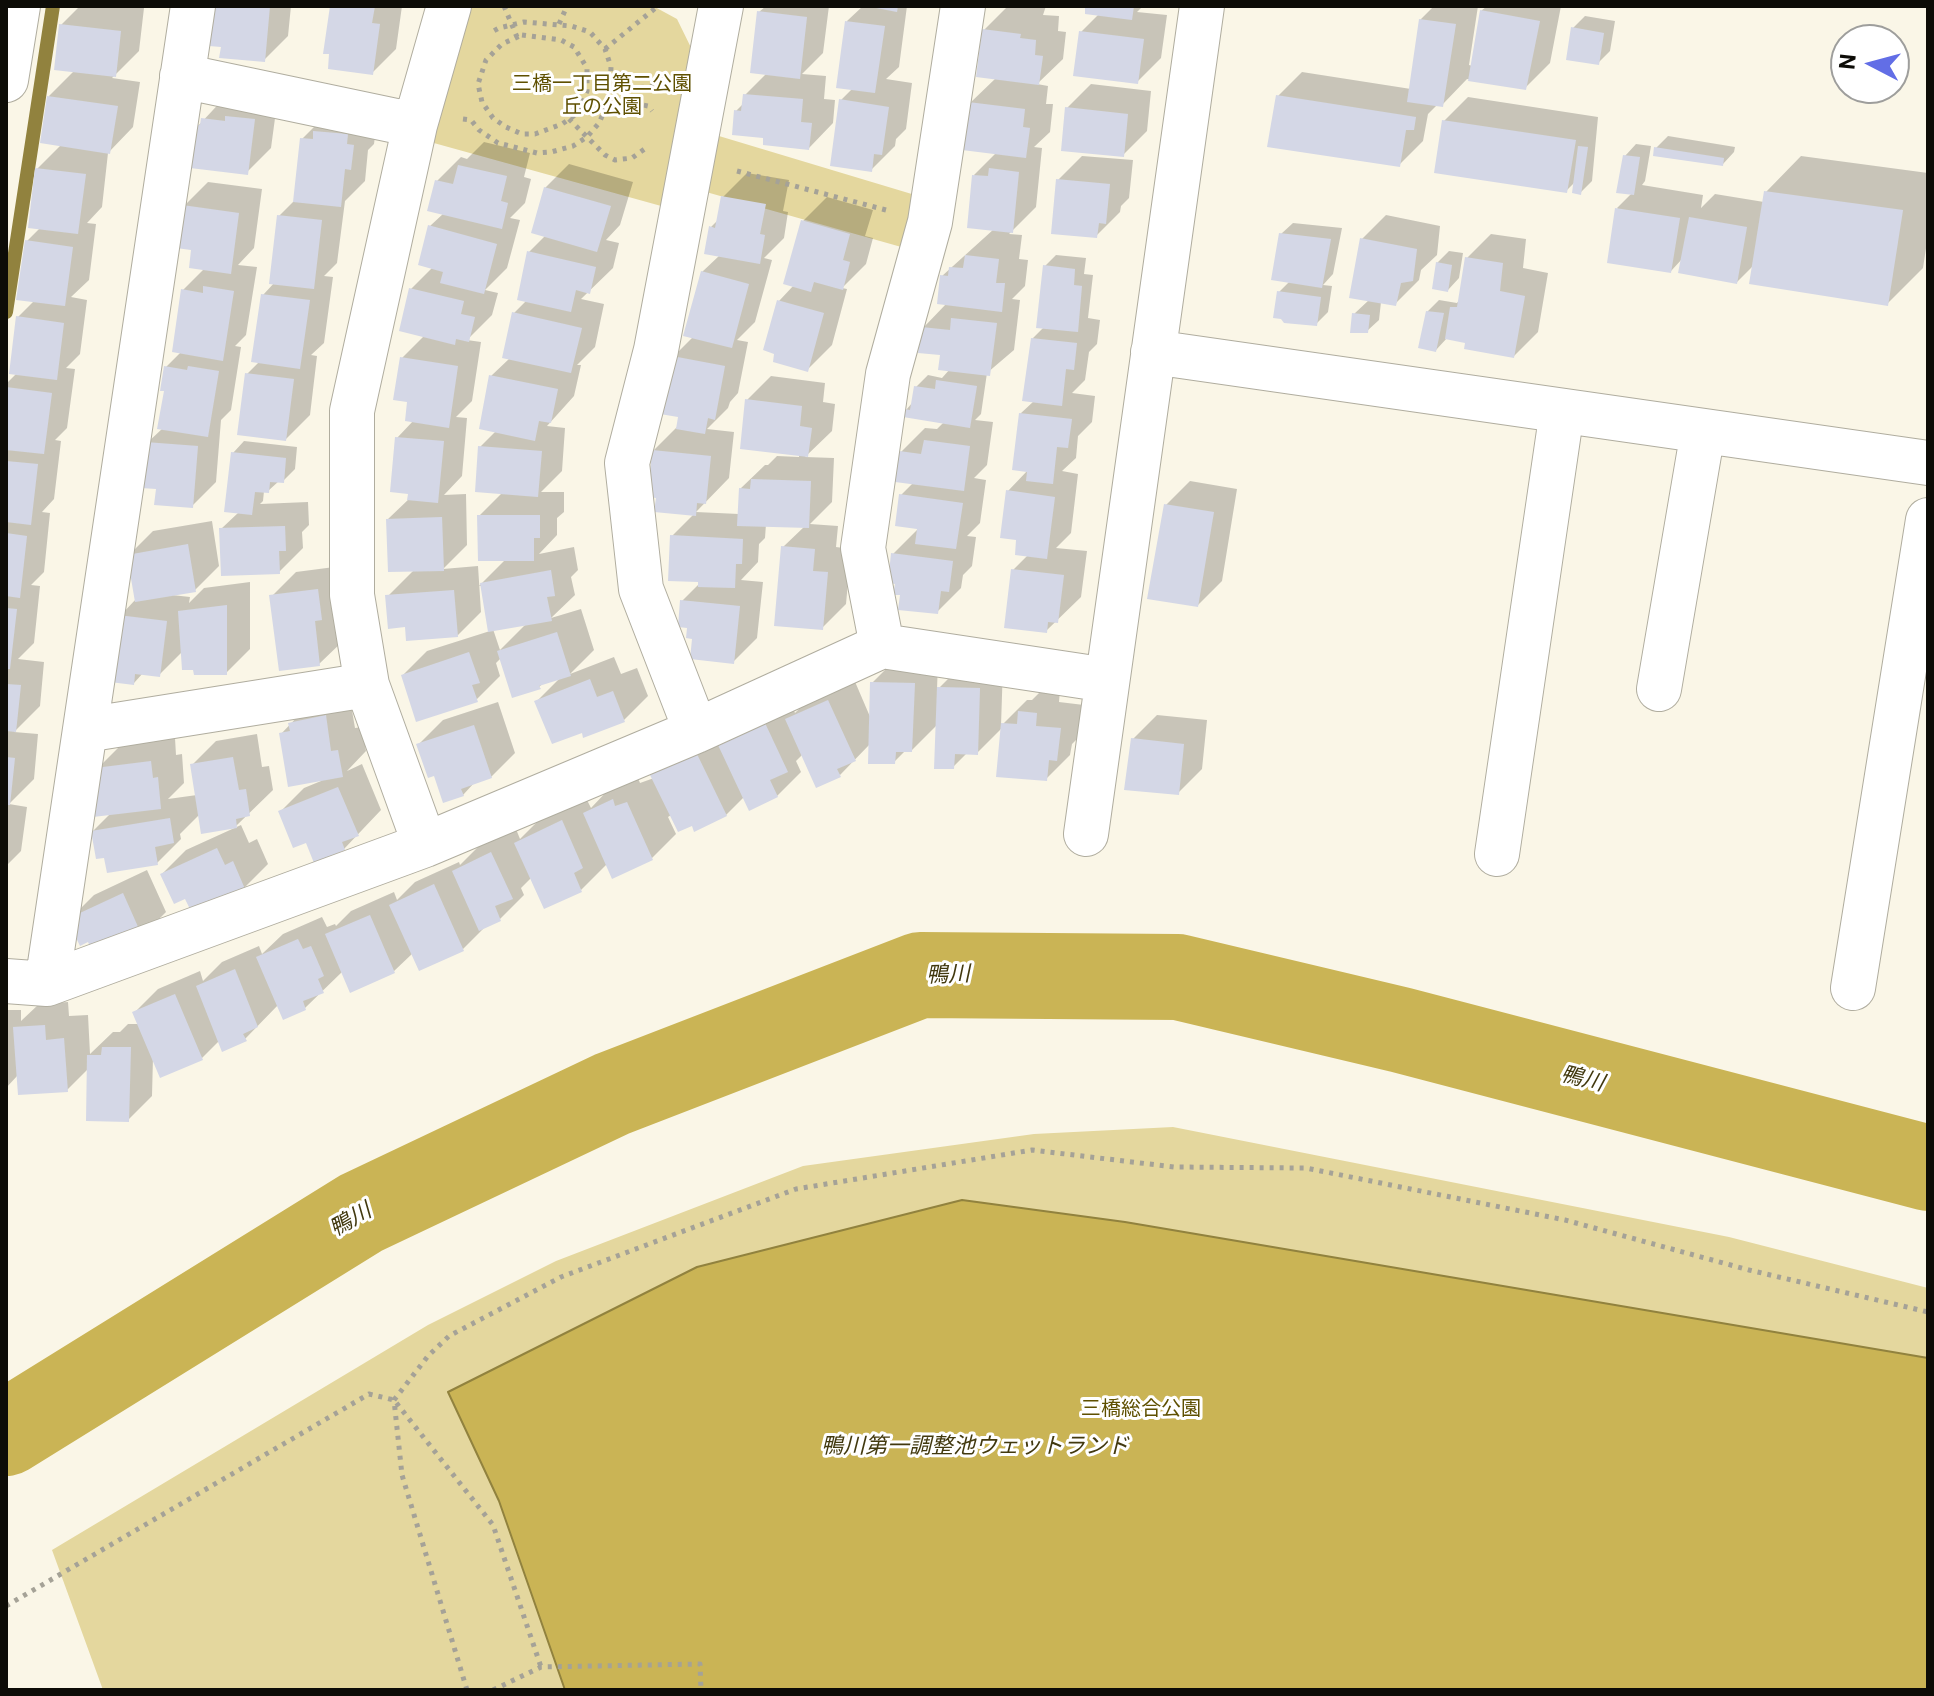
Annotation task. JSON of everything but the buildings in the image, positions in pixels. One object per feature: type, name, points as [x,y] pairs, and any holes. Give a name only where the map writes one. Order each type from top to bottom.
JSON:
[{"type":"street","points":[[6,80],[18,6]]},
{"type":"street","points":[[26,983],[85,730],[193,6]]},
{"type":"street","points":[[425,845],[367,685],[352,595],[352,411],[415,125],[449,6]]},
{"type":"street","points":[[696,731],[641,589],[627,463],[656,350],[721,6]]},
{"type":"street","points":[[882,646],[863,548],[888,374],[930,222],[963,6]]},
{"type":"street","points":[[1086,834],[1202,6]]},
{"type":"street","points":[[182,76],[415,125]]},
{"type":"street","points":[[1153,352],[1928,463]]},
{"type":"street","points":[[1497,854],[1562,411]]},
{"type":"street","points":[[1659,689],[1703,431]]},
{"type":"street","points":[[1853,988],[1928,520]]},
{"type":"street","points":[[26,983],[425,845],[696,731],[882,646],[1107,680]]},
{"type":"street","points":[[85,730],[367,685]]},
{"type":"path","points":[[504,6],[517,37]]},
{"type":"path","points":[[559,24],[567,6]]},
{"type":"path","points":[[605,49],[658,6]]},
{"type":"path","points":[[466,111],[479,130],[498,143],[518,150],[551,152],[573,146],[587,137],[599,123],[610,90],[611,67],[605,49],[590,32],[559,24],[524,22],[499,28],[482,38]]},
{"type":"path","points":[[517,37],[547,37],[574,47],[587,68],[587,91],[578,113],[535,134],[522,134],[493,118],[482,102],[478,84],[486,60],[502,44],[517,37]]},
{"type":"path","points":[[606,107],[615,101],[628,102],[648,106],[657,116]]},
{"type":"path","points":[[569,119],[605,155],[615,160],[632,158],[651,143]]},
{"type":"path","points":[[691,159],[930,222]]},
{"type":"path","points":[[467,1690],[402,1475],[394,1400],[428,1356],[449,1336],[561,1277],[796,1189],[1032,1150],[1174,1167],[1306,1168],[1565,1220],[1749,1270],[1928,1312]]},
{"type":"path","points":[[6,1606],[369,1394],[394,1400],[493,1525],[541,1667]]},
{"type":"path","points":[[493,1690],[541,1667],[700,1664],[701,1690]]},
{"type":"green space","name":"三橋一丁目第二公園 丘の公園","points":[[472,6],[653,6],[677,19],[700,66],[672,209],[423,140],[456,19]]},
{"type":"green space","points":[[709,133],[925,198],[912,250],[699,190]]},
{"type":"green space","name":"鴨川第一調整池ウェットランド","points":[[1173,1127],[1729,1237],[1928,1288],[1928,1690],[103,1690],[52,1550],[428,1325],[556,1261],[803,1166],[1034,1134]]},
{"type":"water","name":"鴨川第一調整池ウェットランド","points":[[962,1200],[1125,1222],[1928,1358],[1928,1690],[565,1690],[499,1501],[448,1392],[697,1267]]},
{"type":"waterway","points":[[6,312],[53,6]]},
{"type":"waterway","name":"鴨川","points":[[6,1433],[361,1213],[612,1094],[920,975],[1178,977],[1401,1030],[1928,1168]]},
{"type":"park label","name":"三橋総合公園","points":[[1141,1410]]}]
